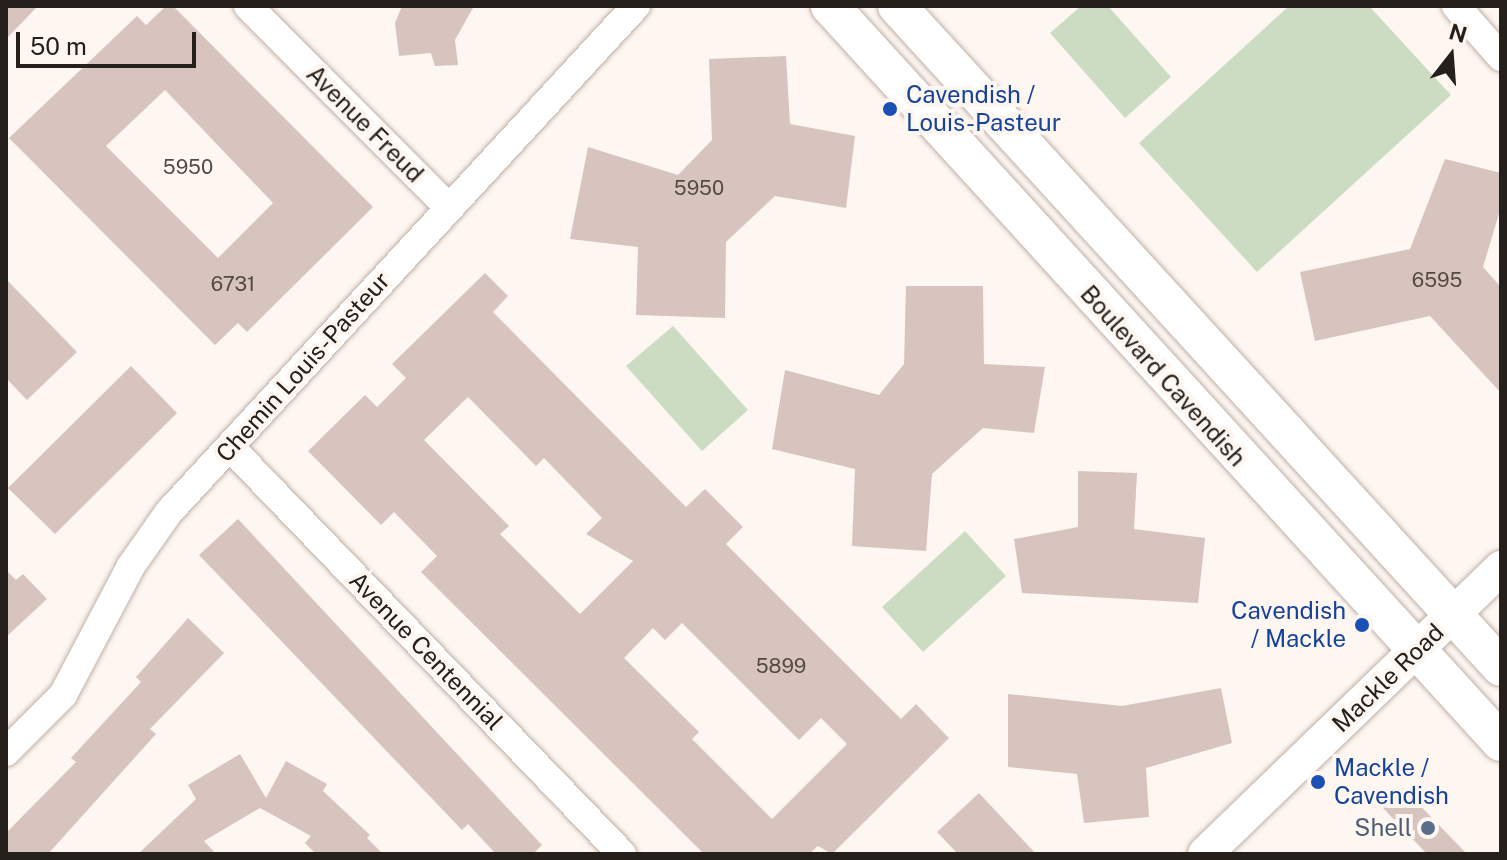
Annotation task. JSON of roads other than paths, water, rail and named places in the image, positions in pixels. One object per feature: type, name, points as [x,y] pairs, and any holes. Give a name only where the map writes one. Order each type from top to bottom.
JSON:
[{"type":"main road","name":"Boulevard Cavendish","points":[[830,6],[1501,742]]},
{"type":"main road","points":[[897,6],[1501,667]]},
{"type":"street","name":"Avenue Freud","points":[[248,6],[449,208]]},
{"type":"street","name":"Chemin Louis-Pasteur","points":[[6,752],[63,695],[150,536],[636,6]]},
{"type":"street","points":[[1456,6],[1497,46]]},
{"type":"street","name":"Avenue Centennial","points":[[231,448],[622,854]]},
{"type":"street","name":"Mackle Road","points":[[1205,854],[1501,568]]},
{"type":"place","name":"Cavendish / Louis-Pasteur","points":[[890,109]]},
{"type":"place","name":"Cavendish / Mackle","points":[[1362,625]]},
{"type":"place","name":"Mackle / Cavendish","points":[[1318,782]]},
{"type":"place","name":"Shell","points":[[1428,828]]}]
